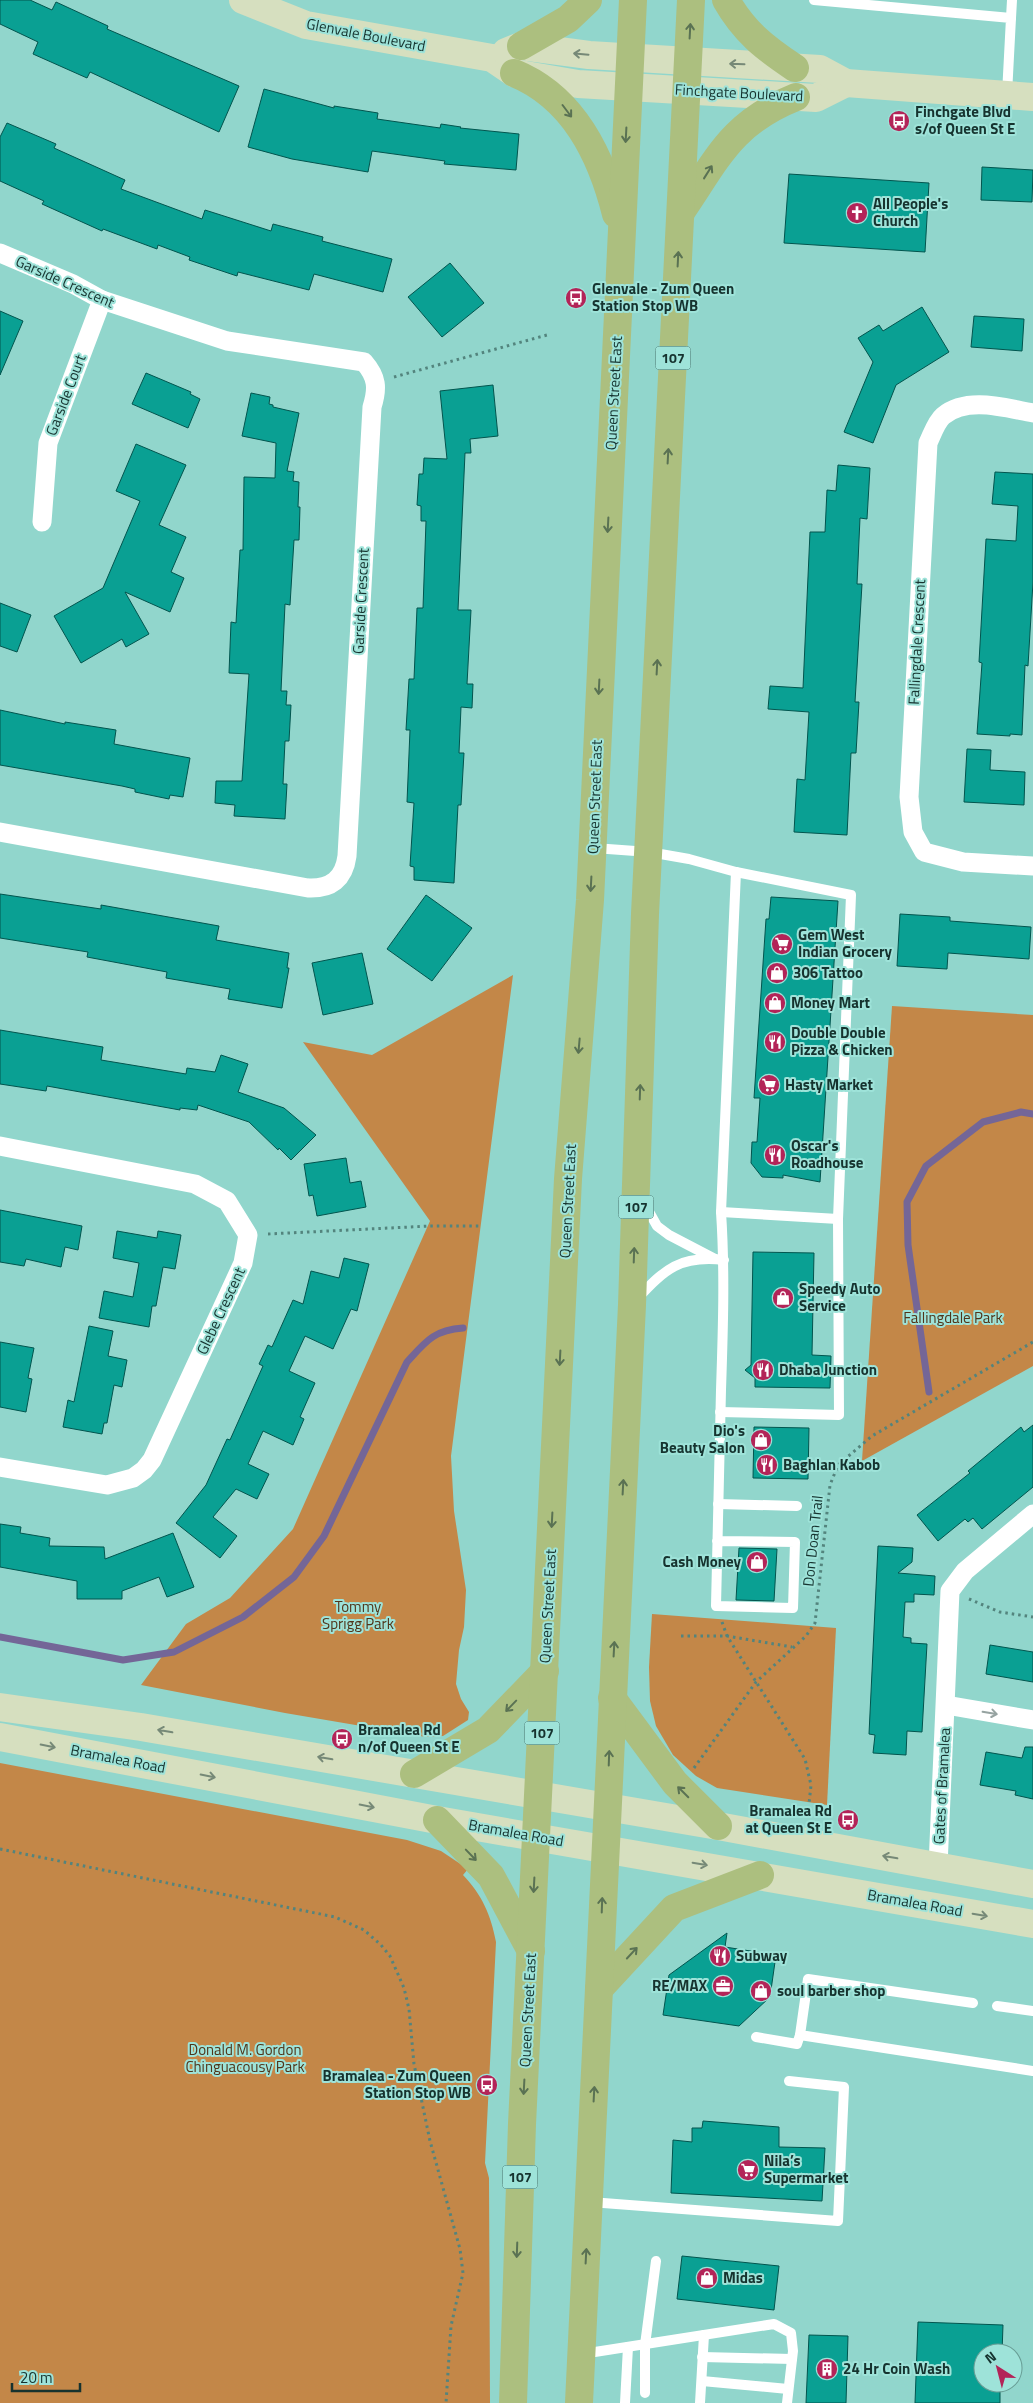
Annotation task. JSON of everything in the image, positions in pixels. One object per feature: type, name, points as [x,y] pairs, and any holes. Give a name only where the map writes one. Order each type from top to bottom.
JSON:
[{"type":"main road","name":"Glenvale Boulevard","points":[[243,0],[306,25],[503,66],[578,84],[628,87]]},
{"type":"main road","points":[[588,0],[568,19],[521,46],[503,66],[547,90],[563,104],[594,152],[609,190],[622,234]]},
{"type":"main road","name":"Queen Street East","points":[[513,2403],[517,2241],[568,1180],[593,848],[633,0]]},
{"type":"main road","name":"107","points":[[579,2403],[632,1305],[649,852],[691,0]]},
{"type":"main road","points":[[726,0],[745,29],[757,41],[795,68]]},
{"type":"main road","points":[[521,46],[578,54],[688,62]]},
{"type":"main road","name":"Finchgate Boulevard","points":[[688,62],[820,69],[846,83],[1020,96]]},
{"type":"main road","name":"Finchgate Boulevard","points":[[628,87],[816,98],[846,83]]},
{"type":"main road","points":[[681,212],[724,149],[743,127],[762,113],[796,97]]},
{"type":"main road","points":[[414,1774],[488,1730],[545,1671]]},
{"type":"main road","points":[[612,1698],[674,1783],[718,1826]]},
{"type":"main road","points":[[0,1707],[141,1727],[539,1795],[1033,1884]]},
{"type":"main road","name":"Bramalea Road","points":[[0,1737],[437,1820],[1033,1924]]},
{"type":"main road","points":[[437,1820],[491,1876],[531,1951]]},
{"type":"main road","points":[[599,1989],[674,1908],[760,1875]]},
{"type":"street","name":"Garside Crescent","points":[[0,253],[73,284],[102,300],[227,341],[364,362],[376,382],[376,394],[372,407],[347,856],[344,871],[340,878],[325,887],[308,888],[0,832]]},
{"type":"street","name":"Garside Court","points":[[42,522],[48,443],[102,300]]},
{"type":"street","name":"Fallingdale Crescent","points":[[1033,413],[987,405],[963,406],[942,416],[928,443],[909,797],[913,832],[924,852],[963,862],[1033,866]]},
{"type":"street","points":[[0,1146],[195,1184],[227,1200],[248,1235]]},
{"type":"street","name":"Glebe Crescent","points":[[0,1467],[107,1485],[133,1478],[144,1470],[152,1460],[243,1263],[248,1235]]},
{"type":"street","points":[[950,1591],[964,1571],[1033,1514]]},
{"type":"street","name":"Gates of Bramalea","points":[[938,1866],[950,1591]]},
{"type":"street","name":"Gates of Bramalea","points":[[946,1705],[1033,1720]]},
{"type":"lane","points":[[814,0],[1011,18]]},
{"type":"lane","points":[[1012,0],[1011,18],[1020,96]]},
{"type":"lane","points":[[593,848],[649,852],[696,861],[736,872],[852,895],[838,1219],[839,1415],[720,1412]]},
{"type":"lane","points":[[718,1541],[795,1542],[792,1608],[716,1606],[720,1412],[721,1212],[736,872]]},
{"type":"lane","points":[[637,1191],[656,1226],[720,1260]]},
{"type":"lane","points":[[721,1212],[838,1219]]},
{"type":"lane","points":[[632,1305],[653,1282],[675,1264],[720,1260]]},
{"type":"lane","points":[[718,1504],[797,1506]]},
{"type":"lane","points":[[756,2037],[798,2044],[808,1979],[973,2003]]},
{"type":"lane","points":[[997,2006],[1033,2011]]},
{"type":"lane","points":[[800,2035],[1033,2071]]},
{"type":"lane","points":[[589,2202],[838,2221],[844,2087],[789,2081]]},
{"type":"lane","points":[[645,2393],[645,2345],[656,2261]]},
{"type":"lane","points":[[581,2354],[774,2324],[791,2333],[792,2359],[787,2403]]},
{"type":"lane","points":[[700,2403],[704,2335]]},
{"type":"lane","points":[[625,2403],[628,2347]]},
{"type":"lane","points":[[702,2357],[792,2359]]},
{"type":"lane","points":[[702,2382],[788,2390]]},
{"type":"path","points":[[376,382],[547,335]]},
{"type":"path","points":[[248,1235],[430,1226],[482,1226]]},
{"type":"path","name":"Don Doan Trail","points":[[688,1775],[707,1752],[756,1682],[806,1636],[815,1623],[830,1485],[838,1465],[872,1436],[1033,1342]]},
{"type":"path","points":[[950,1591],[1000,1612],[1033,1617]]},
{"type":"path","points":[[716,1606],[727,1636],[805,1759],[811,1785],[809,1804]]},
{"type":"path","points":[[681,1636],[727,1636],[792,1647]]},
{"type":"path","points":[[0,1849],[335,1917],[364,1930],[390,1956],[404,1988],[409,2009],[414,2064],[430,2141],[460,2249],[463,2272],[452,2326],[446,2403]]},
{"type":"green space","name":"Tommy Sprigg Park","points":[[513,975],[451,1456],[454,1511],[466,1590],[464,1627],[459,1650],[456,1684],[461,1699],[469,1712],[468,1720],[443,1736],[426,1737],[285,1713],[141,1685],[186,1624],[230,1598],[293,1529],[430,1221],[303,1042],[372,1055]]},
{"type":"green space","name":"Fallingdale Park","points":[[892,1006],[1033,1015],[1033,1366],[862,1461]]},
{"type":"green space","points":[[652,1614],[836,1628],[827,1805],[717,1788],[696,1776],[673,1755],[656,1726],[650,1701],[649,1667]]},
{"type":"green space","name":"Donald M. Gordon Chinguacousy Park","points":[[0,1763],[407,1840],[441,1851],[468,1869],[463,1875],[485,1906],[496,1942],[485,2163],[489,2178],[490,2403],[0,2403]]},
{"type":"building","points":[[0,0],[30,0],[52,10],[56,2],[108,26],[107,29],[239,86],[219,132],[90,72],[87,78],[33,54],[38,42],[0,24]]},
{"type":"building","points":[[264,89],[334,108],[334,106],[378,113],[377,119],[440,128],[441,124],[460,128],[519,134],[516,170],[444,164],[445,161],[372,151],[368,172],[292,159],[248,147]]},
{"type":"building","points":[[7,123],[56,144],[54,148],[125,180],[121,189],[202,219],[205,210],[271,231],[273,224],[323,237],[322,241],[392,259],[383,292],[314,274],[309,290],[238,272],[237,276],[189,260],[190,257],[158,245],[157,249],[103,229],[102,231],[42,204],[44,201],[0,181],[0,137]]},
{"type":"building","points":[[982,167],[1033,170],[1032,202],[981,200]]},
{"type":"building","name":"All People's Church","points":[[789,174],[929,183],[925,252],[784,243]]},
{"type":"building","points":[[450,263],[484,303],[442,337],[408,297]]},
{"type":"building","points":[[922,307],[949,352],[896,385],[873,443],[844,432],[873,362],[858,338],[879,325],[883,331]]},
{"type":"building","points":[[0,311],[23,321],[0,375]]},
{"type":"building","points":[[974,316],[1024,319],[1022,351],[971,347]]},
{"type":"building","points":[[146,373],[191,392],[190,394],[200,399],[188,428],[132,404]]},
{"type":"building","points":[[493,385],[498,436],[470,439],[471,453],[465,453],[458,610],[471,610],[467,684],[473,684],[472,708],[461,707],[459,753],[464,753],[461,805],[458,805],[454,883],[414,880],[414,867],[410,866],[414,803],[407,802],[410,730],[406,730],[409,679],[414,679],[417,608],[423,608],[426,521],[421,521],[421,506],[417,505],[419,474],[423,474],[424,458],[447,459],[440,391]]},
{"type":"building","points":[[251,393],[270,397],[269,404],[273,405],[273,407],[299,413],[287,471],[294,472],[293,481],[299,482],[298,507],[300,507],[299,540],[294,540],[290,605],[285,604],[281,691],[287,691],[286,705],[291,705],[289,741],[285,741],[283,784],[287,784],[285,819],[234,816],[235,805],[215,803],[216,781],[242,781],[249,674],[229,673],[231,622],[236,623],[240,550],[243,550],[244,477],[275,478],[276,443],[242,436]]},
{"type":"building","points":[[136,444],[186,465],[159,525],[186,537],[171,572],[184,578],[170,612],[125,592],[149,634],[126,647],[122,639],[81,663],[54,616],[103,588],[140,501],[116,491]]},
{"type":"building","points":[[838,465],[870,468],[867,519],[860,518],[857,584],[862,584],[855,702],[859,702],[856,753],[851,753],[847,835],[794,832],[797,779],[805,780],[809,712],[768,709],[770,686],[803,688],[810,532],[825,532],[827,490],[836,491]]},
{"type":"building","points":[[995,472],[1033,474],[1033,582],[1028,666],[1025,665],[1022,735],[1010,734],[1010,736],[977,734],[982,663],[979,662],[986,539],[1016,541],[1018,506],[992,504]]},
{"type":"building","points":[[0,603],[31,615],[17,652],[0,646]]},
{"type":"building","points":[[0,710],[65,724],[65,722],[116,730],[114,744],[190,758],[183,797],[170,795],[169,799],[135,792],[135,789],[122,786],[0,765]]},
{"type":"building","points":[[967,749],[991,750],[990,770],[1025,772],[1024,805],[964,802]]},
{"type":"building","points":[[0,894],[101,909],[101,905],[219,926],[216,940],[289,953],[287,968],[289,968],[282,1008],[228,999],[230,989],[166,978],[167,972],[87,957],[88,952],[0,938]]},
{"type":"building","points":[[426,895],[472,928],[432,981],[387,949]]},
{"type":"building","points":[[771,897],[838,901],[820,1182],[783,1175],[783,1178],[762,1177],[751,1163],[752,1142],[757,1142],[760,1098],[754,1098],[766,919],[769,919]]},
{"type":"building","points":[[900,914],[950,917],[950,921],[1031,927],[1029,959],[948,953],[947,969],[897,966]]},
{"type":"building","points":[[362,953],[373,1004],[323,1015],[312,963]]},
{"type":"building","points":[[0,1030],[103,1047],[101,1060],[186,1074],[187,1068],[215,1072],[221,1055],[248,1064],[238,1092],[284,1108],[316,1135],[291,1160],[249,1122],[198,1105],[197,1110],[180,1108],[180,1110],[47,1086],[46,1091],[0,1084]]},
{"type":"building","points":[[346,1158],[350,1183],[361,1181],[366,1207],[317,1216],[313,1195],[309,1196],[304,1164]]},
{"type":"building","points":[[0,1210],[82,1226],[78,1250],[65,1247],[61,1267],[26,1259],[24,1266],[0,1262]]},
{"type":"building","points":[[117,1231],[157,1238],[158,1231],[181,1235],[175,1269],[163,1267],[156,1306],[152,1306],[149,1327],[99,1318],[104,1291],[133,1297],[139,1263],[113,1258]]},
{"type":"building","name":"Speedy Auto Service","points":[[753,1252],[814,1253],[812,1355],[831,1356],[830,1388],[755,1387],[755,1378],[745,1370],[751,1365]]},
{"type":"building","points":[[344,1258],[369,1264],[357,1311],[351,1309],[333,1349],[305,1336],[289,1371],[315,1383],[300,1417],[304,1419],[293,1445],[263,1431],[248,1464],[269,1474],[257,1499],[236,1489],[213,1517],[237,1536],[220,1558],[176,1523],[206,1485],[227,1439],[230,1440],[263,1366],[259,1364],[268,1345],[272,1347],[293,1300],[303,1304],[311,1271],[339,1278]]},
{"type":"building","points":[[89,1326],[113,1331],[108,1356],[127,1360],[122,1387],[114,1385],[107,1423],[104,1423],[102,1434],[63,1427],[68,1400],[74,1402]]},
{"type":"building","points":[[0,1342],[34,1348],[28,1378],[32,1379],[26,1412],[0,1407]]},
{"type":"building","points":[[1033,1425],[1033,1487],[982,1529],[973,1518],[968,1522],[965,1519],[938,1541],[917,1515],[970,1473],[968,1471],[1021,1427],[1024,1432]]},
{"type":"building","points":[[754,1427],[809,1428],[808,1479],[753,1478]]},
{"type":"building","points":[[0,1524],[21,1527],[20,1533],[50,1538],[49,1546],[104,1547],[105,1559],[173,1533],[194,1587],[167,1597],[159,1577],[122,1591],[122,1599],[77,1599],[77,1581],[0,1567]]},
{"type":"building","points":[[878,1546],[913,1548],[912,1562],[898,1573],[935,1576],[934,1595],[914,1594],[914,1602],[905,1602],[903,1637],[911,1638],[911,1643],[927,1644],[922,1732],[907,1731],[906,1755],[873,1753],[875,1735],[869,1734]]},
{"type":"building","name":"Cash Money","points":[[739,1548],[777,1549],[774,1601],[736,1600]]},
{"type":"building","points":[[990,1645],[1033,1652],[1033,1682],[986,1674]]},
{"type":"building","points":[[1025,1747],[1033,1747],[1033,1799],[1015,1795],[1016,1791],[980,1785],[986,1752],[1022,1758]]},
{"type":"building","points":[[727,1933],[725,1947],[776,1955],[770,1997],[739,2026],[663,2015],[669,1975]]},
{"type":"building","name":"Nila’s Supermarket","points":[[703,2121],[779,2127],[779,2147],[825,2148],[822,2201],[671,2193],[673,2140],[692,2142],[692,2128],[702,2128]]},
{"type":"building","points":[[682,2256],[779,2266],[774,2310],[677,2299]]},
{"type":"building","points":[[918,2322],[1003,2325],[1002,2343],[973,2343],[973,2393],[1000,2393],[1000,2403],[915,2403]]},
{"type":"building","name":"24 Hr Coin Wash","points":[[809,2335],[848,2336],[846,2403],[806,2403]]},
{"type":"waterway","points":[[929,1392],[908,1245],[907,1202],[926,1166],[983,1122],[1021,1112],[1033,1114]]},
{"type":"waterway","points":[[0,1637],[123,1660],[174,1652],[243,1617],[294,1577],[324,1536],[407,1362],[431,1338],[445,1331],[463,1328]]},
{"type":"place","name":"Finchgate Blvd s/of Queen St E","points":[[899,121]]},
{"type":"place","name":"All People's Church","points":[[857,213]]},
{"type":"place","name":"Glenvale - Zum Queen Station Stop WB","points":[[576,298]]},
{"type":"place","name":"Gem West Indian Grocery","points":[[782,944]]},
{"type":"place","name":"306 Tattoo","points":[[777,973]]},
{"type":"place","name":"Money Mart","points":[[775,1003]]},
{"type":"place","name":"Double Double Pizza & Chicken","points":[[775,1042]]},
{"type":"place","name":"Hasty Market","points":[[769,1085]]},
{"type":"place","name":"Oscar's Roadhouse","points":[[775,1155]]},
{"type":"place","name":"Speedy Auto Service","points":[[783,1298]]},
{"type":"place","name":"Dhaba Junction","points":[[763,1370]]},
{"type":"place","name":"Dio's Beauty Salon","points":[[761,1440]]},
{"type":"place","name":"Baghlan Kabob","points":[[767,1465]]},
{"type":"place","name":"Cash Money","points":[[757,1562]]},
{"type":"place","name":"Bramalea Rd n/of Queen St E","points":[[342,1739]]},
{"type":"place","name":"Bramalea Rd at Queen St E","points":[[848,1820]]},
{"type":"place","name":"Subway","points":[[720,1956]]},
{"type":"place","name":"RE/MAX","points":[[723,1986]]},
{"type":"place","name":"soul barber shop","points":[[761,1991]]},
{"type":"place","name":"Bramalea - Zum Queen Station Stop WB","points":[[487,2085]]},
{"type":"place","name":"Nila’s Supermarket","points":[[748,2170]]},
{"type":"place","name":"Midas","points":[[707,2278]]},
{"type":"place","name":"24 Hr Coin Wash","points":[[827,2369]]}]
